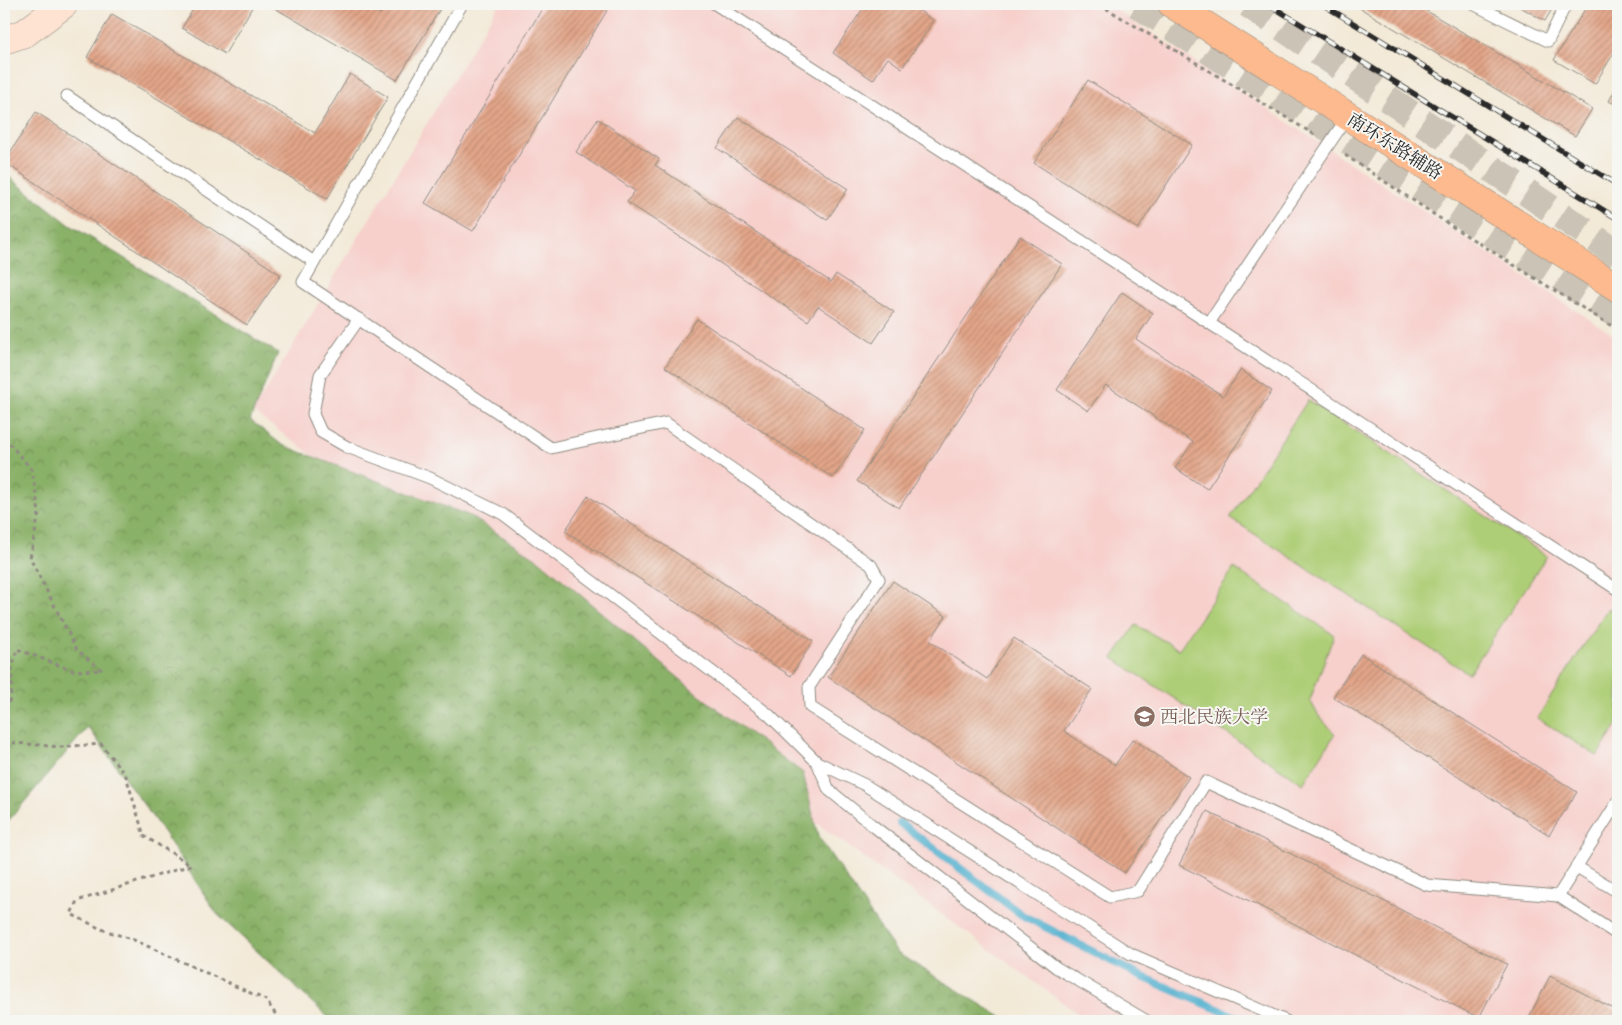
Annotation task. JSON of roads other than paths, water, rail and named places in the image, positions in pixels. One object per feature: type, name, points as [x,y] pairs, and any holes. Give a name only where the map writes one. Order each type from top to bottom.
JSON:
[{"type":"main road","points":[[4,40],[25,32],[64,4]]},
{"type":"main road","name":"南环东路辅路","points":[[1172,4],[1618,288]]},
{"type":"lane","points":[[462,4],[303,282],[551,448],[666,423],[871,565],[878,579],[809,687],[810,708],[1110,897],[1138,891],[1206,782],[1427,885],[1558,896],[1618,935]]},
{"type":"lane","points":[[715,4],[1618,590]]},
{"type":"lane","points":[[1474,4],[1548,40],[1566,4]]},
{"type":"lane","points":[[67,96],[314,262]]},
{"type":"lane","points":[[1209,323],[1348,116]]},
{"type":"lane","points":[[359,319],[320,375],[313,414],[321,432],[347,447],[430,478],[503,514],[768,714],[816,762],[830,790],[872,825],[1057,968],[1147,1021]]},
{"type":"lane","points":[[816,762],[866,786],[1131,954],[1286,1021]]},
{"type":"lane","points":[[1558,896],[1618,801]]},
{"type":"lane","points":[[1577,867],[1618,892]]},
{"type":"waterway","points":[[900,823],[1022,915],[1138,975],[1246,1021]]},
{"type":"tunnel","points":[[1137,4],[1618,315]]},
{"type":"tunnel","points":[[1248,4],[1618,254]]},
{"type":"railway","points":[[1268,4],[1618,219]]},
{"type":"railway","points":[[1322,4],[1618,185]]},
{"type":"place","name":"西北民族大学","points":[[1144,717]]}]
